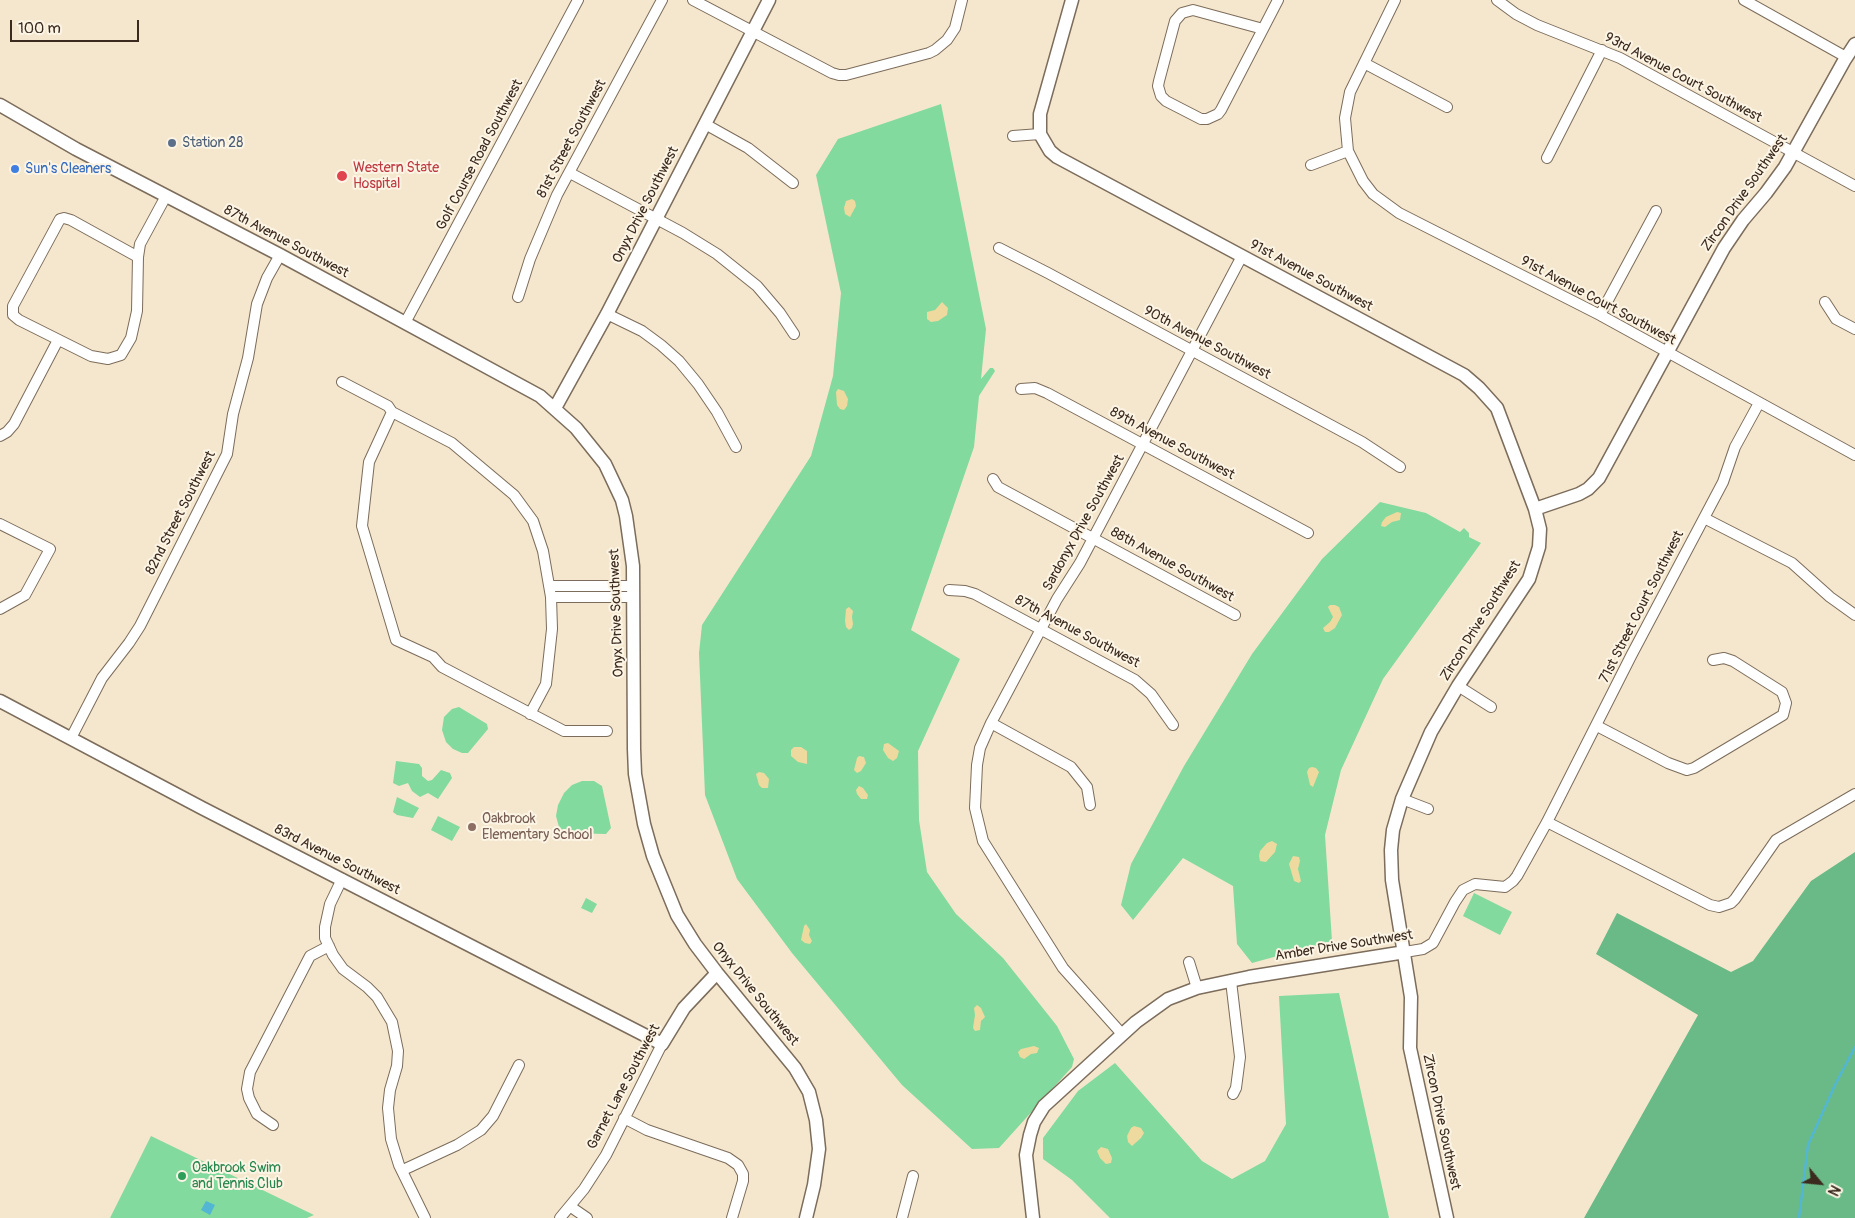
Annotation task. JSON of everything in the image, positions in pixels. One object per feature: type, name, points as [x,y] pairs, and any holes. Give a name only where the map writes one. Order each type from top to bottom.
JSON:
[{"type":"street","name":"Golf Course Road Southwest","points":[[405,324],[578,0]]},
{"type":"street","name":"81st Street Southwest","points":[[518,296],[540,232],[662,0]]},
{"type":"street","points":[[692,0],[832,73],[846,75],[935,50],[955,28],[962,0]]},
{"type":"street","name":"Onyx Drive Southwest","points":[[769,0],[607,314],[555,408],[587,440],[605,464],[615,483],[626,516],[633,566],[634,591],[635,774],[644,824],[653,856],[677,915],[695,944],[778,1047],[809,1092],[816,1120],[819,1149],[814,1185],[806,1218]]},
{"type":"street","points":[[1013,136],[1040,134],[1040,114],[1072,0]]},
{"type":"street","points":[[1263,30],[1193,10],[1180,14],[1175,21],[1158,81],[1161,96],[1201,119],[1207,119],[1218,114],[1263,30],[1278,0]]},
{"type":"street","name":"91st Avenue Court Southwest","points":[[1395,0],[1353,84],[1346,109],[1345,127],[1348,151],[1363,182],[1386,204],[1600,316],[1855,455]]},
{"type":"street","name":"93rd Avenue Court Southwest","points":[[1497,0],[1516,14],[1537,25],[1620,58],[1855,186]]},
{"type":"street","points":[[1750,1],[1846,57]]},
{"type":"street","name":"Zircon Drive Southwest","points":[[1447,1218],[1410,1048],[1411,997],[1392,880],[1391,850],[1393,830],[1402,798],[1431,732],[1458,686],[1529,578],[1539,547],[1540,529],[1535,509],[1579,494],[1594,484],[1668,353],[1724,248],[1743,220],[1781,173],[1855,44]]},
{"type":"street","points":[[1547,158],[1602,50]]},
{"type":"street","points":[[1364,62],[1447,107]]},
{"type":"street","name":"87th Avenue Southwest","points":[[0,105],[76,149],[280,255],[540,396],[555,408]]},
{"type":"street","points":[[705,124],[766,160],[793,183]]},
{"type":"street","name":"91st Avenue Southwest","points":[[1040,134],[1050,151],[1057,157],[1456,370],[1472,382],[1497,408],[1535,509]]},
{"type":"street","points":[[1310,165],[1348,151]]},
{"type":"street","points":[[570,173],[705,245],[746,276],[769,300],[794,334]]},
{"type":"street","points":[[138,257],[71,220],[64,218],[58,220],[13,306],[14,316],[81,352],[98,358],[112,359],[121,355],[131,338],[137,311],[140,244],[166,196]]},
{"type":"street","points":[[1600,316],[1656,211]]},
{"type":"street","name":"90th Avenue Southwest","points":[[998,248],[1362,442],[1400,467]]},
{"type":"street","name":"82nd Street Southwest","points":[[71,738],[102,678],[140,626],[227,454],[232,414],[248,358],[257,304],[267,278],[280,255]]},
{"type":"street","name":"Sardonyx Drive Southwest","points":[[1122,1034],[1063,968],[983,841],[977,819],[975,786],[980,748],[990,723],[1080,563],[1242,256]]},
{"type":"street","points":[[1825,302],[1836,318],[1855,329]]},
{"type":"street","points":[[607,314],[642,331],[661,344],[679,361],[717,412],[736,447]]},
{"type":"street","points":[[0,436],[7,432],[14,424],[58,340]]},
{"type":"street","points":[[342,382],[388,406],[392,412],[452,443],[514,495],[533,521],[543,551],[551,597],[552,629],[546,684],[530,714]]},
{"type":"street","name":"89th Avenue Southwest","points":[[1021,389],[1035,388],[1047,392],[1308,533]]},
{"type":"street","name":"71st Street Court Southwest","points":[[1547,822],[1631,656],[1723,482],[1735,447],[1759,403]]},
{"type":"street","points":[[392,412],[369,462],[362,526],[396,640],[433,657],[442,666],[564,731],[607,731]]},
{"type":"street","name":"88th Avenue Southwest","points":[[993,479],[998,487],[1094,537],[1235,616]]},
{"type":"street","points":[[1704,518],[1792,563],[1830,597],[1855,615]]},
{"type":"street","points":[[0,524],[50,549],[25,595],[0,609]]},
{"type":"street","points":[[549,586],[634,591]]},
{"type":"street","name":"87th Avenue Southwest","points":[[950,590],[975,594],[1141,684],[1152,694],[1173,725]]},
{"type":"street","points":[[551,597],[634,591]]},
{"type":"street","points":[[1597,726],[1668,763],[1687,770],[1694,768],[1779,718],[1785,710],[1786,702],[1782,692],[1732,661],[1724,658],[1713,660]]},
{"type":"street","points":[[1458,686],[1491,707]]},
{"type":"street","name":"83rd Avenue Southwest","points":[[0,701],[202,808],[662,1044]]},
{"type":"street","points":[[990,723],[1072,767],[1087,788],[1090,805]]},
{"type":"street","points":[[1547,822],[1715,907],[1724,906],[1735,899],[1776,840],[1855,794]]},
{"type":"street","points":[[1402,798],[1428,809]]},
{"type":"street","name":"Amber Drive Southwest","points":[[1033,1218],[1026,1155],[1034,1122],[1044,1106],[1136,1022],[1168,999],[1197,988],[1423,949],[1433,943],[1463,890],[1470,886],[1481,884],[1502,887],[1514,881],[1547,822]]},
{"type":"street","points":[[342,879],[330,904],[325,938],[343,969],[378,997],[392,1022],[398,1051],[397,1066],[389,1099],[388,1117],[394,1152],[425,1218]]},
{"type":"street","points":[[273,1125],[257,1114],[249,1098],[247,1089],[250,1072],[310,956],[328,946]]},
{"type":"street","points":[[1189,962],[1197,988]]},
{"type":"street","name":"Garnet Lane Southwest","points":[[560,1218],[571,1207],[599,1166],[662,1044],[684,1008],[717,973]]},
{"type":"street","points":[[1231,981],[1240,1057],[1234,1094]]},
{"type":"street","points":[[403,1170],[457,1145],[481,1130],[493,1116],[519,1065]]},
{"type":"street","points":[[624,1118],[647,1130],[728,1158],[738,1165],[743,1181],[732,1218]]},
{"type":"street","points":[[902,1218],[913,1176]]},
{"type":"street","points":[[571,1207],[587,1218]]},
{"type":"green space","points":[[941,104],[986,329],[981,379],[990,368],[993,368],[995,371],[979,396],[974,447],[911,630],[960,659],[918,751],[919,820],[927,872],[956,914],[1003,958],[1057,1026],[1074,1059],[1072,1067],[999,1148],[972,1149],[902,1085],[792,953],[737,879],[705,795],[699,653],[702,625],[811,456],[833,376],[841,293],[816,175],[838,139]]},
{"type":"green space","points":[[1380,502],[1426,513],[1460,532],[1464,528],[1469,533],[1469,537],[1481,543],[1383,679],[1341,770],[1325,835],[1332,941],[1252,963],[1237,944],[1233,886],[1183,858],[1133,920],[1121,905],[1131,864],[1184,766],[1252,654],[1322,559]]},
{"type":"green space","points":[[459,707],[487,724],[488,729],[468,753],[462,753],[453,749],[446,742],[442,730],[444,717],[452,709]]},
{"type":"green space","points":[[396,761],[419,764],[422,768],[422,776],[428,781],[432,780],[441,770],[450,773],[452,778],[438,799],[428,793],[420,797],[412,791],[408,783],[399,786],[393,783]]},
{"type":"green space","points":[[582,781],[594,781],[602,786],[611,828],[606,834],[565,833],[559,827],[556,816],[558,805],[564,793],[572,785]]},
{"type":"green space","points":[[397,797],[419,808],[413,818],[397,815],[393,812]]},
{"type":"green space","points":[[438,816],[460,827],[452,841],[431,830]]},
{"type":"green space","points":[[1855,852],[1855,1218],[1584,1218],[1698,1015],[1596,954],[1617,913],[1731,972],[1753,961],[1811,881]]},
{"type":"green space","points":[[1474,893],[1512,912],[1500,935],[1463,916]]},
{"type":"green space","points":[[586,898],[597,904],[592,913],[581,908]]},
{"type":"green space","points":[[1339,993],[1389,1218],[1110,1218],[1072,1180],[1043,1159],[1043,1138],[1078,1091],[1115,1063],[1202,1161],[1232,1179],[1265,1161],[1286,1124],[1279,996]]},
{"type":"green space","name":"Oakbrook Swim and Tennis Club","points":[[151,1136],[314,1215],[307,1218],[110,1218]]},
{"type":"sand","points":[[852,199],[855,201],[856,206],[850,217],[845,214],[844,208],[846,201]]},
{"type":"sand","points":[[942,302],[948,308],[947,315],[938,321],[931,322],[927,319],[927,312],[935,310]]},
{"type":"sand","points":[[838,389],[844,391],[848,399],[844,410],[840,409],[837,405],[836,392]]},
{"type":"sand","points":[[1397,512],[1401,513],[1400,520],[1392,522],[1385,527],[1381,526],[1386,517]]},
{"type":"sand","points":[[1330,605],[1339,607],[1342,615],[1335,628],[1325,632],[1323,628],[1333,617],[1328,607]]},
{"type":"sand","points":[[849,607],[853,611],[853,624],[849,630],[846,627],[845,621],[846,609]]},
{"type":"sand","points":[[888,743],[899,751],[897,758],[893,761],[888,758],[883,750],[884,744]]},
{"type":"sand","points":[[794,747],[801,747],[807,751],[807,764],[798,762],[791,756],[791,750]]},
{"type":"sand","points":[[859,756],[864,757],[866,763],[861,771],[857,773],[854,770]]},
{"type":"sand","points":[[1312,767],[1316,768],[1319,772],[1313,787],[1310,785],[1307,772]]},
{"type":"sand","points":[[759,772],[764,773],[769,779],[768,788],[762,788],[759,785],[756,774]]},
{"type":"sand","points":[[859,786],[868,795],[867,799],[861,799],[857,794],[856,790]]},
{"type":"sand","points":[[1272,841],[1277,844],[1275,852],[1266,862],[1260,861],[1260,851],[1267,843]]},
{"type":"sand","points":[[1293,856],[1299,857],[1300,861],[1298,869],[1301,881],[1299,883],[1294,881],[1289,864]]},
{"type":"sand","points":[[806,924],[810,930],[809,935],[812,941],[810,944],[801,940]]},
{"type":"sand","points":[[977,1005],[981,1008],[985,1017],[981,1021],[980,1030],[975,1031],[973,1028],[974,1008]]},
{"type":"sand","points":[[1034,1046],[1039,1048],[1037,1053],[1031,1054],[1024,1059],[1020,1057],[1018,1052],[1021,1049]]},
{"type":"sand","points":[[1134,1126],[1141,1128],[1144,1133],[1132,1146],[1128,1142],[1127,1136]]},
{"type":"sand","points":[[1101,1147],[1108,1149],[1112,1158],[1111,1163],[1106,1164],[1100,1158],[1097,1151]]},
{"type":"water","points":[[206,1201],[215,1205],[210,1215],[201,1210]]},
{"type":"waterway","points":[[1799,1218],[1808,1145],[1835,1085],[1855,1047]]},
{"type":"place","name":"Station 28","points":[[172,143]]},
{"type":"place","name":"Sun's Cleaners","points":[[15,169]]},
{"type":"place","name":"Western State Hospital","points":[[342,176]]},
{"type":"place","name":"Oakbrook Elementary School","points":[[472,827]]},
{"type":"place","name":"Oakbrook Swim and Tennis Club","points":[[182,1176]]}]
